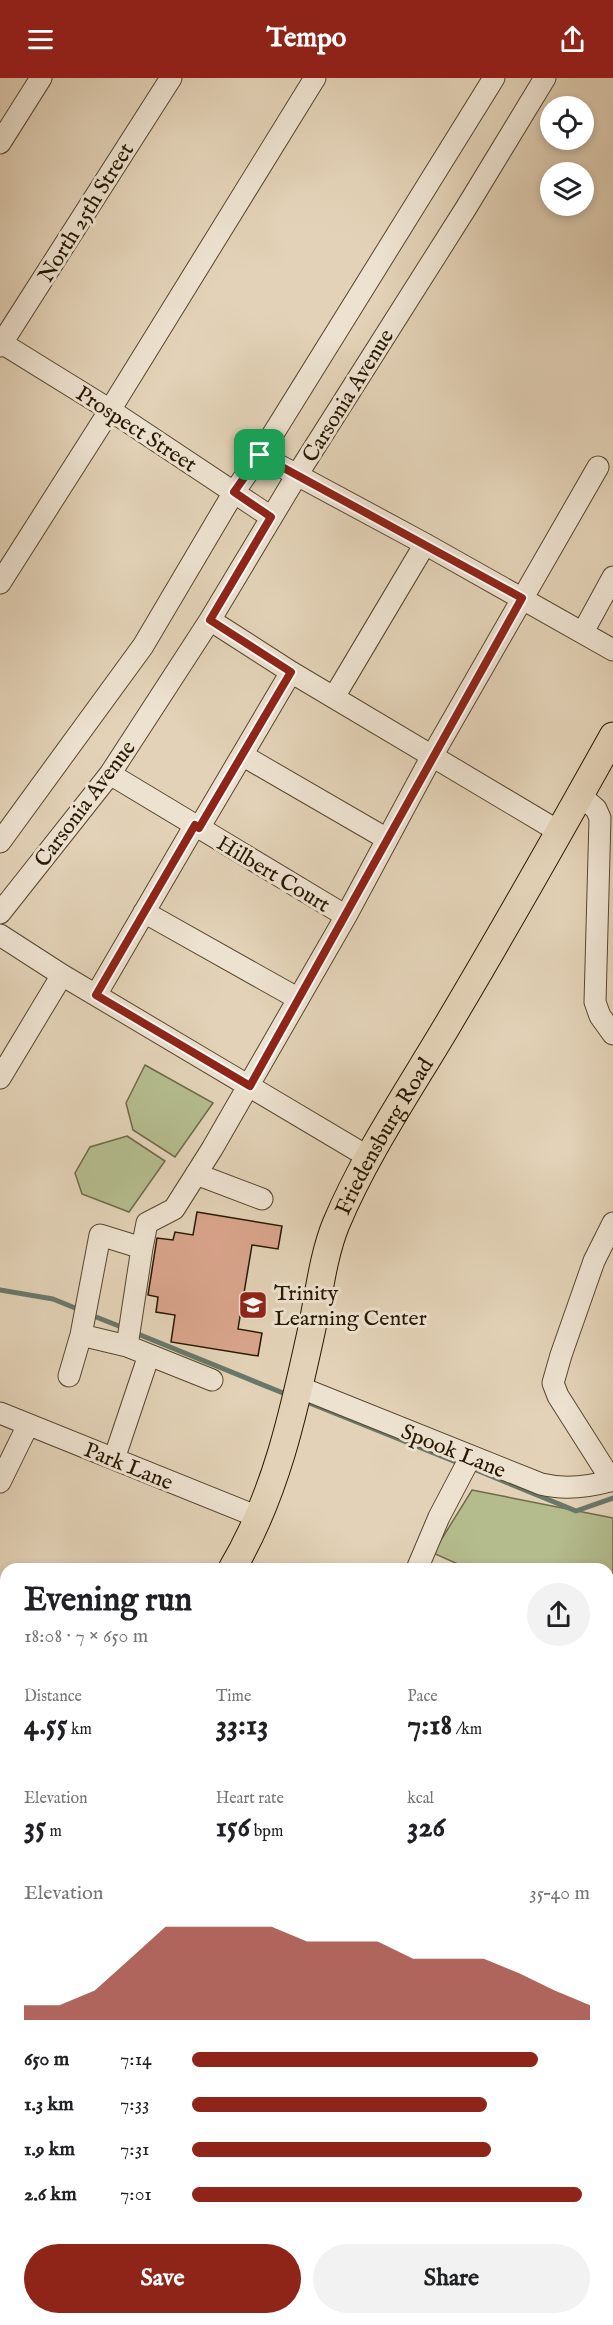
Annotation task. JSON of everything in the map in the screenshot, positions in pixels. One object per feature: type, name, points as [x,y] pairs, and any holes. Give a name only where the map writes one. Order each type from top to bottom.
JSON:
[{"type":"main road","name":"Friedensburg Road","points":[[235,1563],[258,1517],[282,1456],[335,1227],[370,1158],[504,930],[613,736]]},
{"type":"street","points":[[0,143],[41,78]]},
{"type":"street","name":"North 25th Street","points":[[1,344],[171,78]]},
{"type":"street","points":[[0,583],[315,78]]},
{"type":"street","name":"Carsonia Avenue","points":[[0,842],[143,646],[234,492],[260,455],[494,78]]},
{"type":"street","name":"Carsonia Avenue","points":[[0,913],[110,774],[210,620],[271,517],[466,208],[545,78]]},
{"type":"street","name":"Prospect Street","points":[[1,344],[110,410],[271,517]]},
{"type":"street","points":[[260,455],[425,544],[613,650]]},
{"type":"street","points":[[127,1346],[141,1248],[147,1223],[174,1209],[250,1086],[432,756],[598,467]]},
{"type":"street","points":[[334,698],[425,544]]},
{"type":"street","points":[[583,632],[613,577]]},
{"type":"street","points":[[210,620],[291,672],[558,831]]},
{"type":"street","points":[[96,995],[144,912],[291,672]]},
{"type":"street","points":[[242,755],[387,839]]},
{"type":"street","name":"Hilbert Court","points":[[110,774],[345,916]]},
{"type":"street","points":[[580,795],[596,809],[600,818],[596,1002],[600,1016],[613,1034]]},
{"type":"street","points":[[144,912],[297,998]]},
{"type":"street","points":[[0,935],[62,975],[370,1158]]},
{"type":"street","points":[[0,1078],[62,975]]},
{"type":"street","points":[[196,1174],[262,1199]]},
{"type":"street","points":[[612,1480],[558,1396],[553,1383],[594,1261],[613,1223]]},
{"type":"street","points":[[69,1376],[81,1335],[100,1235],[141,1248]]},
{"type":"street","points":[[81,1335],[127,1346],[213,1380]]},
{"type":"street","points":[[114,1460],[149,1355]]},
{"type":"street","name":"Spook Lane","points":[[299,1387],[524,1478],[556,1488],[580,1488],[612,1480]]},
{"type":"street","name":"Park Lane","points":[[0,1413],[258,1517]]},
{"type":"street","points":[[0,1482],[28,1425]]},
{"type":"street","points":[[420,1563],[439,1517],[471,1456]]},
{"type":"green space","points":[[145,1065],[213,1103],[175,1157],[133,1130],[126,1103]]},
{"type":"green space","points":[[127,1136],[165,1161],[129,1212],[82,1194],[75,1173],[90,1147]]},
{"type":"green space","points":[[472,1490],[613,1518],[613,1563],[456,1563],[433,1553]]},
{"type":"building","points":[[197,1212],[282,1226],[278,1249],[252,1245],[238,1329],[262,1333],[258,1356],[171,1342],[175,1315],[156,1312],[158,1297],[148,1295],[157,1238],[173,1240],[175,1232],[193,1235]]},
{"type":"waterway","points":[[0,1290],[53,1299],[80,1310]]},
{"type":"waterway","points":[[91,1315],[124,1328]]},
{"type":"waterway","points":[[133,1332],[288,1395]]},
{"type":"waterway","points":[[302,1400],[461,1464]]},
{"type":"waterway","points":[[469,1467],[576,1511],[613,1498]]},
{"type":"place","name":"Trinity Learning Center","points":[[253,1305]]},
{"type":"route","points":[[260,455],[522,598],[250,1086],[96,995],[195,825],[199,828],[291,672],[210,620],[271,517],[234,492],[260,455]]}]
